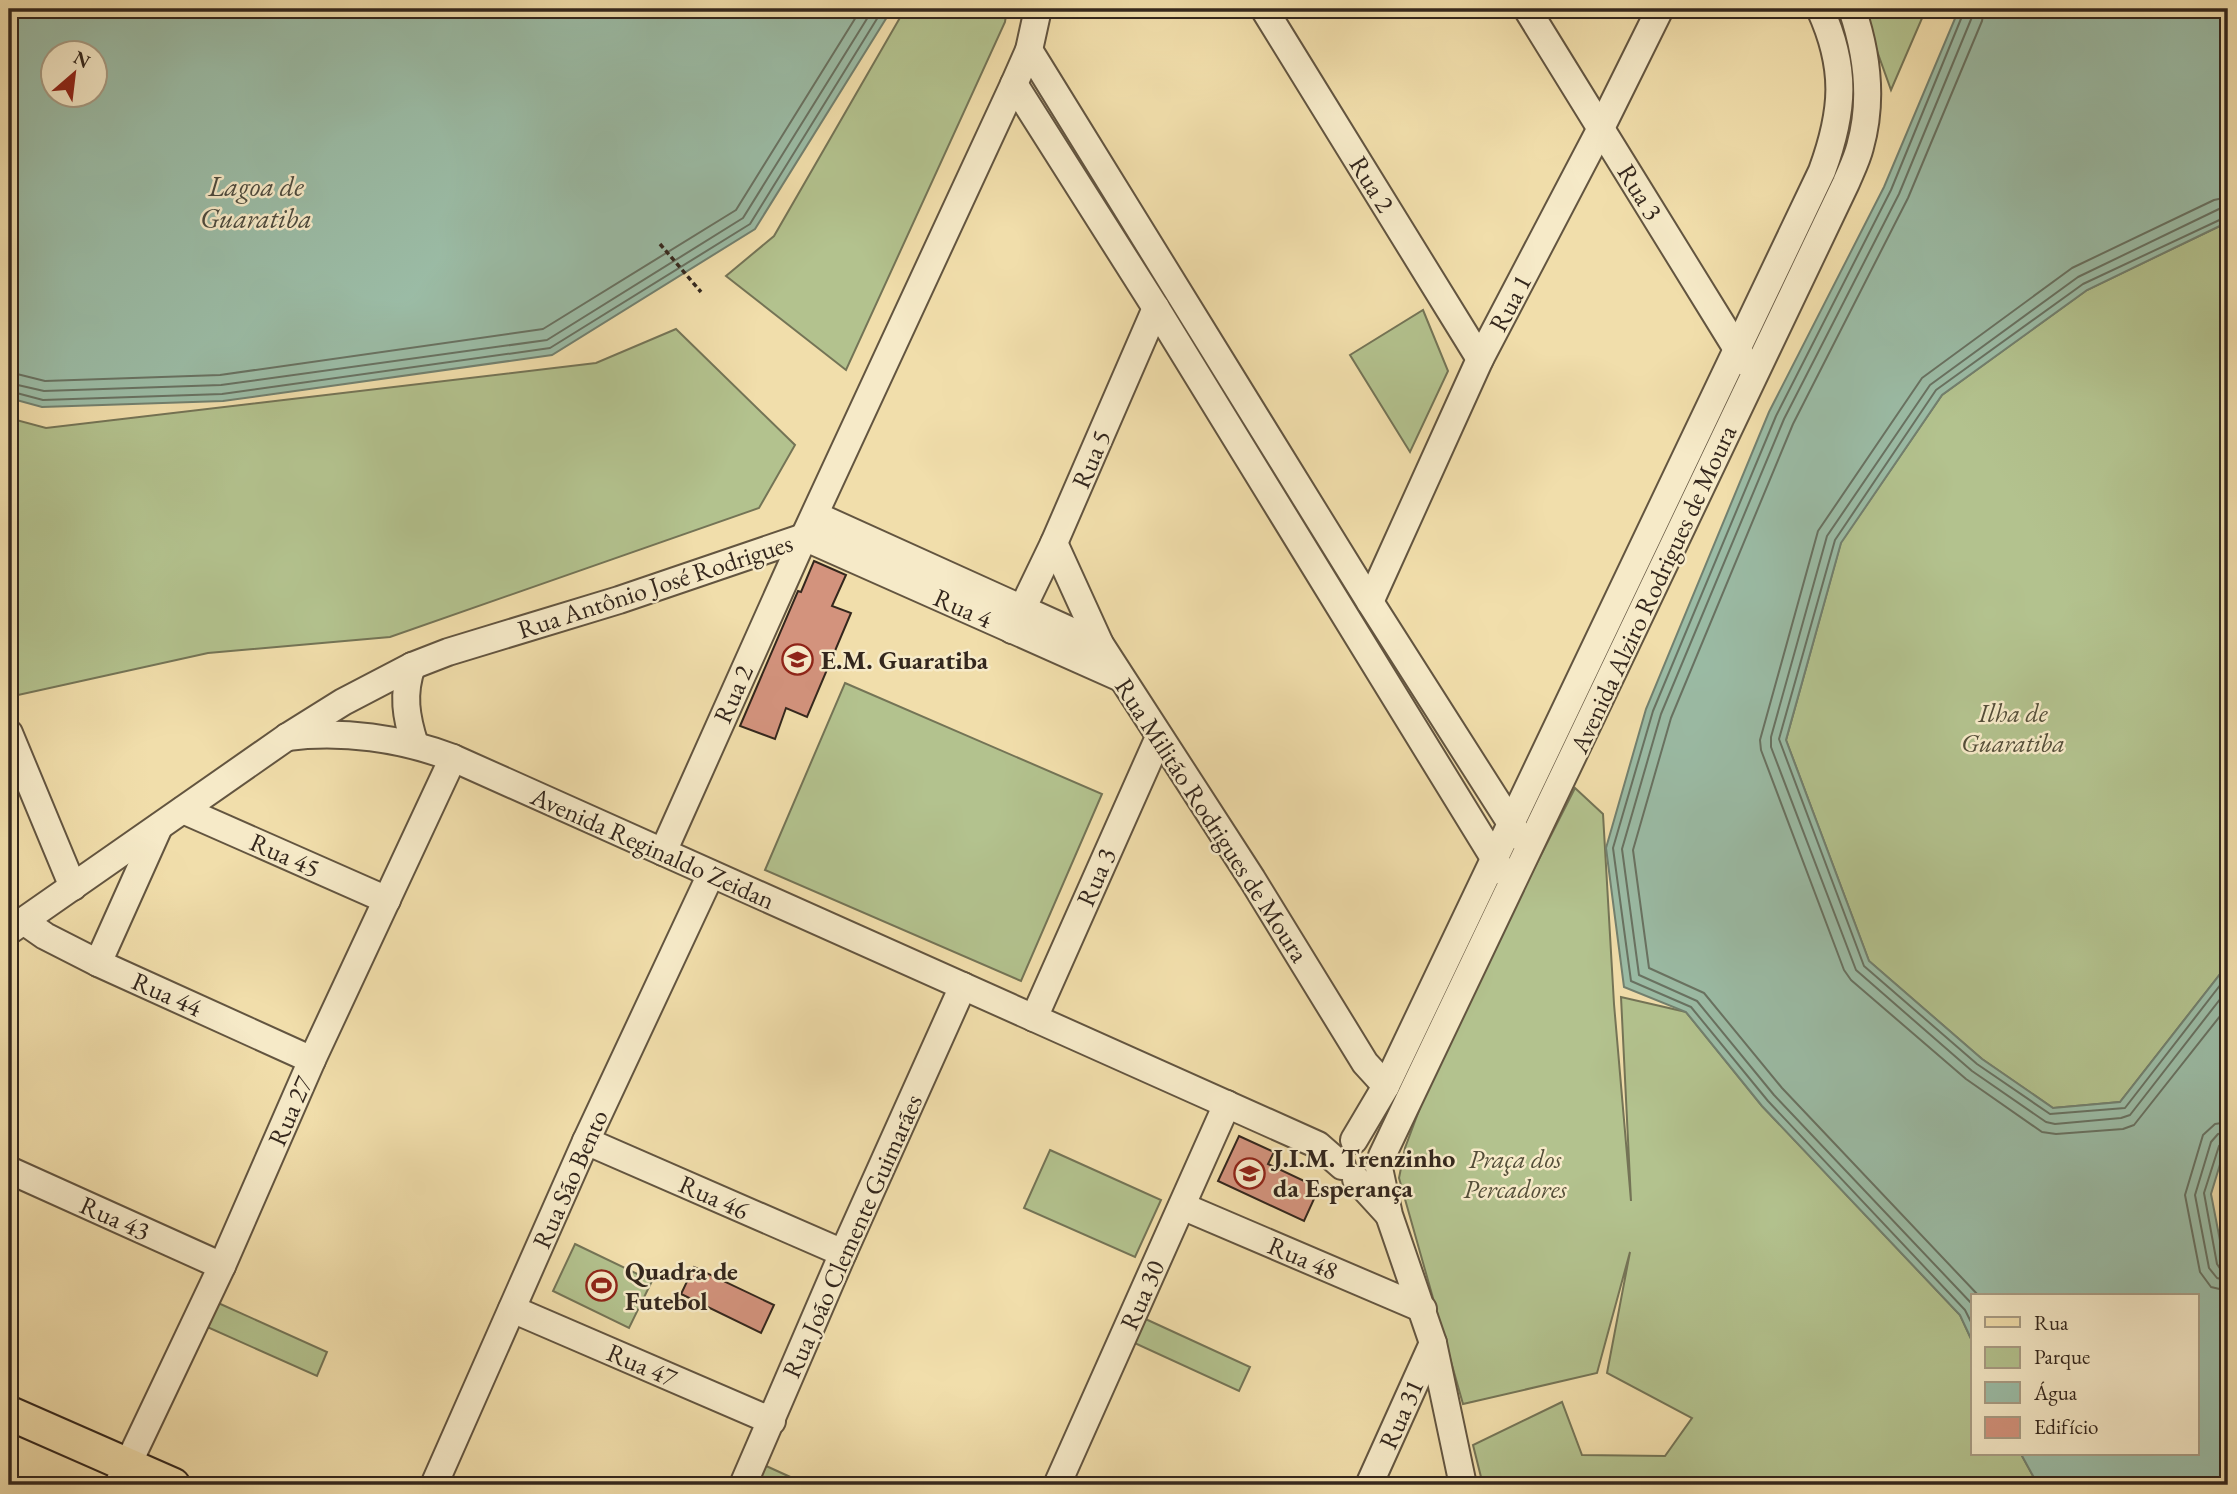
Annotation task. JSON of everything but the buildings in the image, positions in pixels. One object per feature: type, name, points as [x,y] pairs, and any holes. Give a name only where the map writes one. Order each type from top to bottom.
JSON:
[{"type":"main road","points":[[9,1413],[122,1475],[173,1485]]},
{"type":"street","name":"Rua Antônio José Rodrigues","points":[[287,737],[343,702],[412,666],[448,652],[619,600],[810,526],[1029,50],[1038,9]]},
{"type":"street","name":"Rua 2","points":[[1264,9],[1480,359]]},
{"type":"street","name":"Rua 3","points":[[1527,9],[1755,376]]},
{"type":"street","name":"Rua 1","points":[[1370,602],[1480,359],[1660,9]]},
{"type":"street","name":"Avenida Alziro Rodrigues de Moura","points":[[1360,1159],[1390,1077],[1822,171],[1838,124],[1840,91],[1837,62],[1820,9]]},
{"type":"street","name":"Avenida Alziro Rodrigues de Moura","points":[[1360,1159],[1418,1079],[1846,183],[1860,147],[1866,116],[1868,76],[1860,30],[1852,9]]},
{"type":"street","points":[[1029,50],[1370,602],[1528,848]]},
{"type":"street","points":[[1014,84],[1156,308],[1510,883]]},
{"type":"street","name":"Rua 5","points":[[1018,619],[1156,308]]},
{"type":"street","name":"Rua 2","points":[[663,852],[810,526]]},
{"type":"street","name":"Rua 4","points":[[810,526],[1018,619],[1121,678]]},
{"type":"street","name":"Rua Militão Rodrigues de Moura","points":[[1054,543],[1100,644],[1158,737],[1252,878],[1365,1063],[1390,1077]]},
{"type":"street","name":"Rua 4","points":[[1018,619],[1100,644]]},
{"type":"street","points":[[412,666],[406,684],[405,707],[415,745]]},
{"type":"street","points":[[9,733],[73,887]]},
{"type":"street","name":"Avenida Reginaldo Zeidan","points":[[287,737],[329,734],[415,745],[453,758],[1227,1104],[1318,1144],[1360,1159]]},
{"type":"street","points":[[17,926],[287,737]]},
{"type":"street","name":"Rua 3","points":[[1034,1018],[1158,737]]},
{"type":"street","name":"Rua 27","points":[[122,1475],[222,1266],[312,1060],[453,758]]},
{"type":"street","points":[[1535,775],[1556,794]]},
{"type":"street","name":"Rua 45","points":[[183,810],[387,900]]},
{"type":"street","points":[[98,963],[159,827]]},
{"type":"street","name":"Rua São Bento","points":[[434,1485],[586,1140],[711,874]]},
{"type":"street","name":"Rua 44","points":[[17,926],[45,936],[98,963],[312,1060]]},
{"type":"street","name":"Rua João Clemente Guimarães","points":[[743,1485],[963,986]]},
{"type":"street","points":[[1390,1077],[1418,1079]]},
{"type":"street","name":"Rua 30","points":[[1057,1485],[1227,1104]]},
{"type":"street","name":"Rua 46","points":[[586,1140],[843,1253]]},
{"type":"street","points":[[1360,1159],[1389,1216],[1423,1309],[1433,1342],[1463,1485]]},
{"type":"street","name":"Rua 43","points":[[9,1170],[222,1266]]},
{"type":"street","name":"Rua 48","points":[[1182,1206],[1423,1309]]},
{"type":"street","points":[[1382,1292],[1401,1245]]},
{"type":"street","name":"Rua 47","points":[[512,1309],[772,1421]]},
{"type":"street","name":"Rua 31","points":[[1369,1485],[1433,1342]]},
{"type":"path","points":[[660,244],[701,292]]},
{"type":"green space","points":[[905,9],[1007,9],[1005,22],[846,370],[726,276],[774,236]]},
{"type":"green space","points":[[1862,9],[1926,9],[1891,90]]},
{"type":"green space","name":"Ilha de Guaratiba","points":[[2228,222],[2228,964],[2120,1102],[2053,1108],[1982,1059],[1869,961],[1786,740],[1841,542],[1942,395],[2087,290]]},
{"type":"green space","points":[[1423,310],[1448,371],[1410,452],[1350,355]]},
{"type":"green space","points":[[676,329],[795,445],[759,508],[390,637],[208,653],[9,697],[9,418],[46,428],[596,363]]},
{"type":"green space","points":[[845,683],[1102,794],[1021,981],[765,870]]},
{"type":"green space","name":"Praça dos Percadores","points":[[1575,788],[1603,814],[1614,1004],[1631,1201],[1621,997],[1686,1012],[1762,1106],[1960,1315],[1971,1339],[1971,1456],[2022,1456],[2038,1485],[1483,1485],[1473,1445],[1562,1402],[1582,1455],[1665,1456],[1692,1418],[1607,1373],[1630,1252],[1597,1373],[1463,1404],[1399,1178],[1405,1148],[1440,1054]]},
{"type":"green space","points":[[1050,1150],[1161,1200],[1135,1257],[1024,1208]]},
{"type":"green space","name":"Quadra de Futebol","points":[[575,1244],[652,1281],[629,1328],[553,1291]]},
{"type":"green space","points":[[216,1302],[327,1352],[317,1376],[205,1326]]},
{"type":"green space","points":[[1139,1316],[1250,1367],[1239,1391],[1128,1340]]},
{"type":"green space","points":[[764,1465],[808,1485],[755,1485]]},
{"type":"water","name":"Lagoa de Guaratiba","points":[[9,9],[892,9],[755,229],[552,355],[223,401],[42,407],[9,398]]},
{"type":"water","points":[[1959,9],[2228,9],[2228,222],[2087,290],[1942,395],[1841,543],[1786,740],[1869,961],[1982,1059],[2053,1108],[2120,1102],[2228,964],[2228,1138],[2211,1194],[2228,1271],[2228,1485],[2038,1485],[2022,1456],[2198,1456],[2198,1294],[1971,1294],[1971,1339],[1960,1315],[1762,1106],[1686,1012],[1624,987],[1606,848],[1646,709],[1769,412],[1884,187]]},
{"type":"place","name":"E.M. Guaratiba","points":[[798,660]]},
{"type":"place","name":"J.I.M. Trenzinho da Esperança","points":[[1250,1173]]},
{"type":"place","name":"Quadra de Futebol","points":[[602,1286]]}]
